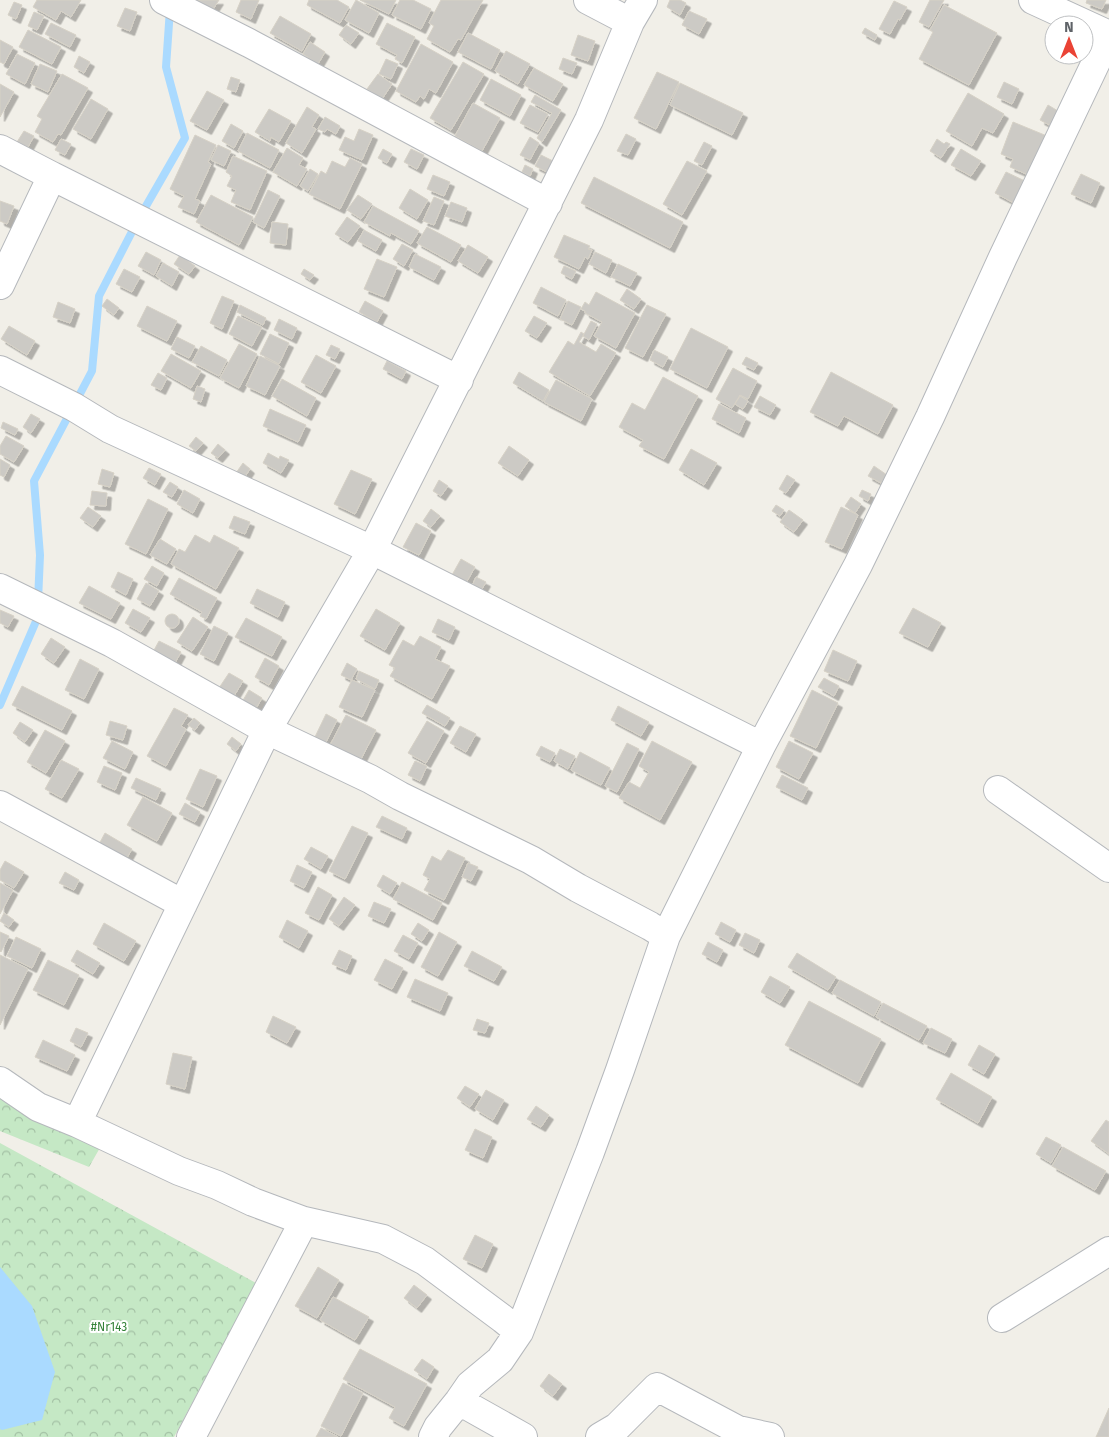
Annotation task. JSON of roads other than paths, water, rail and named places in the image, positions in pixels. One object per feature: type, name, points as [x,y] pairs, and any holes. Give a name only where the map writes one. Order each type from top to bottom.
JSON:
[{"type":"street","points":[[164,0],[249,43],[548,203]]},
{"type":"street","points":[[77,1123],[267,730],[372,550],[589,120],[637,11],[588,0]]},
{"type":"street","points":[[432,1437],[470,1385],[500,1360],[519,1332],[590,1152],[666,936],[761,746],[858,565],[930,417],[1003,257],[1109,35],[1033,0]]},
{"type":"street","points":[[0,149],[459,380]]},
{"type":"street","points":[[0,286],[52,176]]},
{"type":"street","points":[[0,370],[74,407],[110,429],[372,550],[761,746]]},
{"type":"street","points":[[0,588],[112,643],[267,730],[370,779],[400,796],[531,860],[666,936]]},
{"type":"street","points":[[998,790],[1109,868]]},
{"type":"street","points":[[0,805],[183,904]]},
{"type":"street","points":[[0,1081],[38,1106],[179,1171],[217,1185],[253,1202],[304,1221],[382,1239],[425,1261],[519,1332]]},
{"type":"street","points":[[191,1437],[304,1221]]},
{"type":"street","points":[[1002,1318],[1109,1250]]},
{"type":"street","points":[[600,1437],[617,1427],[657,1387],[738,1430],[770,1437]]},
{"type":"street","points":[[459,1401],[523,1437]]},
{"type":"water","points":[[0,1267],[32,1306],[55,1372],[42,1420],[2,1430],[0,1429]]},
{"type":"waterway","points":[[38,601],[40,555],[34,481],[92,371],[99,296],[138,220],[185,138],[166,67],[170,9]]},
{"type":"waterway","points":[[0,705],[37,619],[37,612]]},
{"type":"park label","name":"#Nr143","points":[[109,1327]]}]
